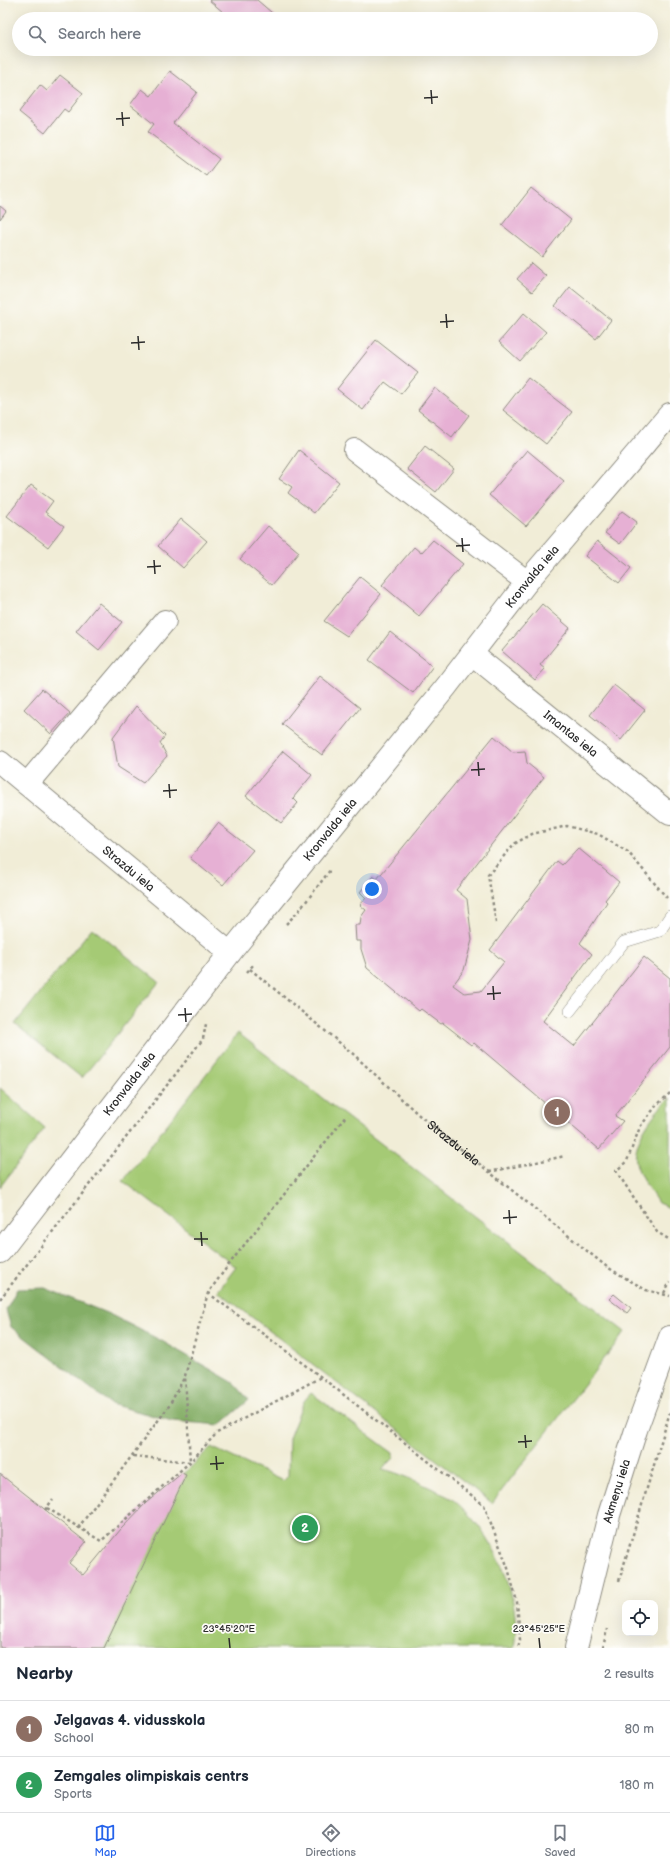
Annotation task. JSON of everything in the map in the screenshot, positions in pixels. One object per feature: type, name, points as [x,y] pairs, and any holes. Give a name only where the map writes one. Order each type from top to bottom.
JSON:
[{"type":"street","name":"Kronvalda iela","points":[[0,1252],[230,953],[472,654],[527,582],[670,414]]},
{"type":"street","points":[[355,450],[527,582]]},
{"type":"street","points":[[27,784],[165,621]]},
{"type":"street","name":"Imantas iela","points":[[472,654],[670,814]]},
{"type":"street","name":"Strazdu iela","points":[[0,762],[230,953]]},
{"type":"street","name":"Akmeņu iela","points":[[576,1648],[609,1515],[636,1430],[670,1337]]},
{"type":"lane","points":[[570,1011],[624,942],[660,931],[670,916]]},
{"type":"path","points":[[496,924],[488,875],[514,844],[532,834],[567,826],[598,834],[628,852],[645,874],[670,901]]},
{"type":"path","name":"Strazdu iela","points":[[245,975],[250,969],[352,1053],[420,1116],[607,1268],[646,1290],[664,1293],[670,1296]]},
{"type":"path","points":[[0,1299],[203,1039],[207,1017]]},
{"type":"path","points":[[670,1093],[656,1106],[640,1127],[627,1161],[616,1171],[657,1232],[670,1240]]},
{"type":"path","points":[[78,1528],[169,1406],[185,1376],[208,1292],[346,1116]]},
{"type":"path","points":[[488,1172],[564,1156]]},
{"type":"path","points":[[664,1293],[670,1282]]},
{"type":"path","points":[[208,1292],[321,1377],[484,1505],[508,1568],[517,1602],[520,1640],[518,1648]]},
{"type":"path","points":[[185,1376],[190,1462]]},
{"type":"path","points":[[53,1500],[46,1509],[101,1541],[190,1462],[217,1433],[321,1377]]},
{"type":"path","points":[[617,1589],[670,1411]]},
{"type":"path","points":[[132,1455],[190,1462]]},
{"type":"path","points":[[603,1648],[608,1625]]},
{"type":"green space","points":[[92,928],[159,982],[82,1078],[15,1024]]},
{"type":"green space","points":[[238,1033],[625,1332],[492,1503],[218,1291],[236,1267],[123,1181]]},
{"type":"green space","points":[[0,1088],[45,1128],[0,1187]]},
{"type":"green space","points":[[670,1098],[670,1208],[658,1203],[646,1184],[636,1162],[636,1154],[641,1136],[646,1127]]},
{"type":"green space","points":[[45,1288],[109,1314],[160,1340],[234,1383],[249,1400],[220,1425],[172,1421],[111,1404],[11,1327],[6,1310],[17,1289]]},
{"type":"green space","points":[[311,1393],[393,1453],[393,1458],[382,1469],[408,1478],[452,1499],[467,1512],[480,1528],[492,1546],[502,1566],[509,1586],[514,1607],[516,1628],[514,1648],[47,1648],[122,1535],[211,1447],[283,1481],[288,1476],[289,1438],[304,1401]]},
{"type":"building","points":[[209,0],[257,0],[271,12],[223,12]]},
{"type":"building","points":[[170,71],[197,92],[173,123],[219,159],[206,176],[148,132],[154,124],[130,105],[142,89],[151,96]]},
{"type":"building","points":[[60,75],[83,93],[68,112],[64,109],[45,133],[19,112],[40,85],[47,91]]},
{"type":"building","points":[[531,188],[571,220],[542,257],[502,225]]},
{"type":"building","points":[[0,206],[6,211],[0,219]]},
{"type":"building","points":[[531,263],[546,276],[532,292],[517,279]]},
{"type":"building","points":[[570,287],[611,320],[596,339],[555,306]]},
{"type":"building","points":[[524,313],[546,332],[520,361],[499,342]]},
{"type":"building","points":[[376,340],[418,373],[401,394],[385,382],[363,410],[337,389]]},
{"type":"building","points":[[528,378],[572,412],[546,444],[503,410]]},
{"type":"building","points":[[435,388],[469,415],[452,437],[418,410]]},
{"type":"building","points":[[425,446],[454,469],[436,492],[407,469]]},
{"type":"building","points":[[299,450],[339,482],[314,513],[288,493],[292,487],[279,479]]},
{"type":"building","points":[[527,450],[564,481],[526,526],[489,495]]},
{"type":"building","points":[[31,485],[53,501],[45,512],[64,526],[48,547],[7,516]]},
{"type":"building","points":[[622,511],[637,522],[620,544],[605,533]]},
{"type":"building","points":[[181,519],[207,541],[183,568],[158,546]]},
{"type":"building","points":[[268,526],[299,552],[272,585],[240,559]]},
{"type":"building","points":[[433,540],[463,564],[419,616],[382,585],[414,547],[421,553]]},
{"type":"building","points":[[597,541],[631,568],[619,583],[585,556]]},
{"type":"building","points":[[360,577],[381,594],[347,636],[324,621]]},
{"type":"building","points":[[99,603],[122,622],[99,650],[76,631]]},
{"type":"building","points":[[542,604],[570,628],[540,665],[545,669],[535,680],[502,651]]},
{"type":"building","points":[[390,632],[433,666],[413,693],[369,660]]},
{"type":"building","points":[[320,676],[360,708],[322,755],[282,724]]},
{"type":"building","points":[[614,685],[645,710],[621,740],[590,715]]},
{"type":"building","points":[[42,689],[70,713],[51,734],[24,709]]},
{"type":"building","points":[[136,706],[165,736],[160,743],[167,756],[143,783],[118,767],[113,737]]},
{"type":"building","points":[[494,736],[513,752],[525,751],[527,763],[544,777],[456,890],[467,899],[472,940],[464,970],[453,985],[464,993],[481,991],[504,962],[490,950],[557,861],[562,865],[578,848],[619,882],[605,900],[607,902],[580,943],[592,954],[543,1021],[574,1046],[644,957],[670,978],[670,1047],[615,1116],[623,1121],[599,1149],[474,1043],[471,1045],[443,1023],[441,1024],[421,1009],[419,1011],[367,968],[361,949],[361,941],[356,941],[355,925],[360,925],[361,917],[366,910],[360,905],[366,898],[360,892],[373,876],[377,879]]},
{"type":"building","points":[[283,751],[312,775],[293,798],[298,803],[281,823],[246,796]]},
{"type":"building","points":[[218,823],[253,850],[223,885],[190,858]]},
{"type":"building","points":[[614,1294],[631,1308],[627,1313],[609,1299]]},
{"type":"building","points":[[182,1473],[186,1475],[104,1648],[0,1648],[0,1474],[86,1542],[69,1563],[83,1575],[121,1529],[146,1503]]},
{"type":"place","name":"Jelgavas 4. vidusskola","points":[[557,1112]]},
{"type":"place","name":"Zemgales olimpiskais centrs","points":[[305,1528]]}]
